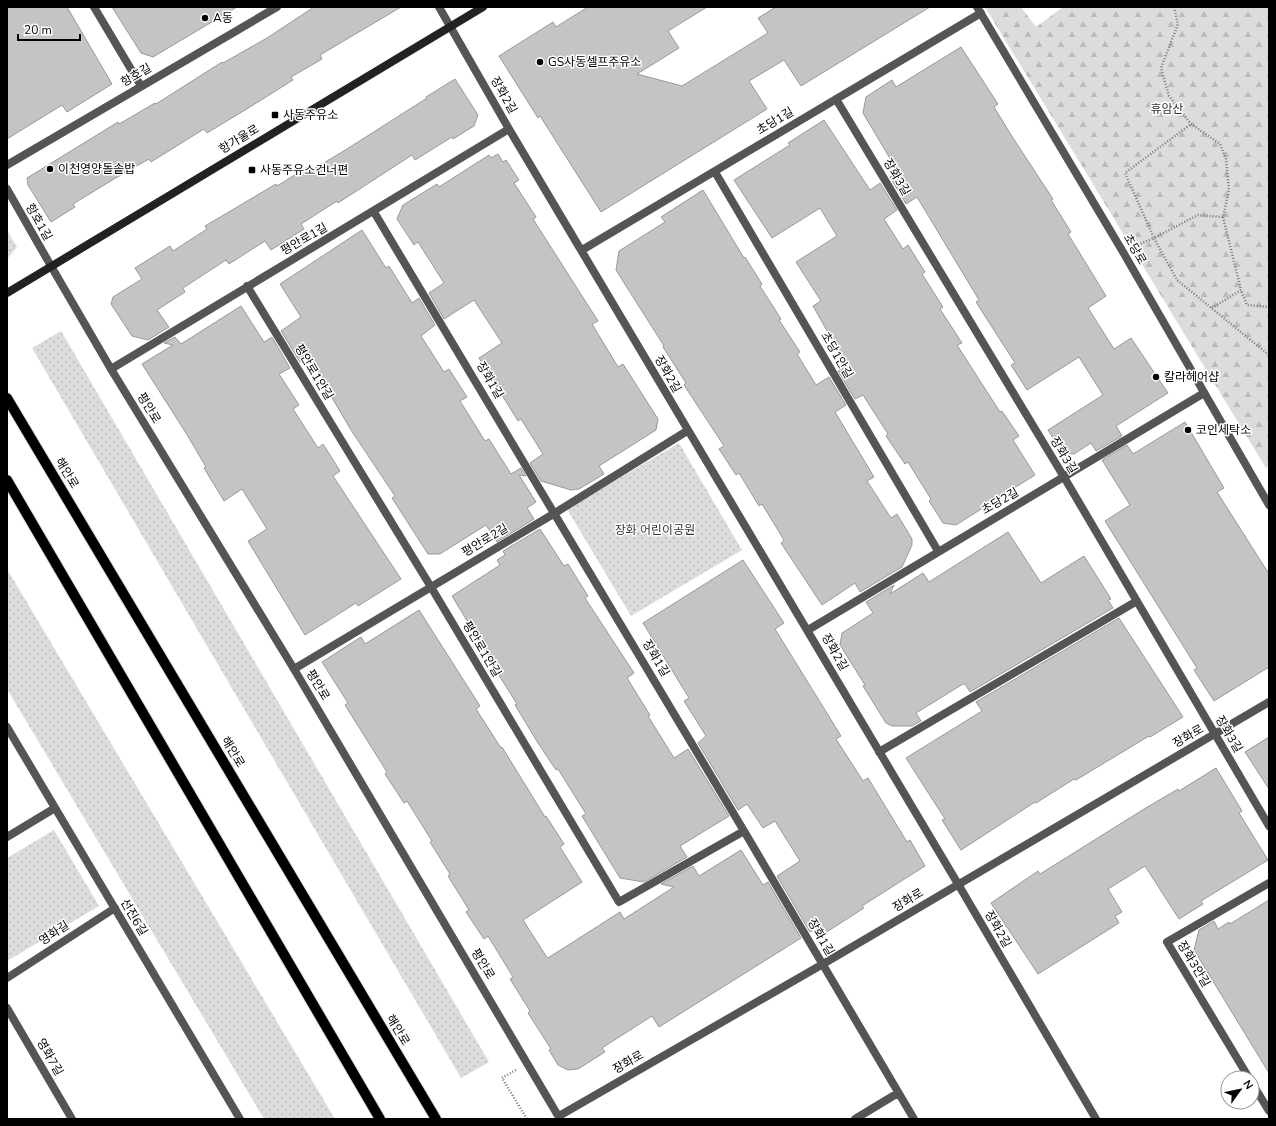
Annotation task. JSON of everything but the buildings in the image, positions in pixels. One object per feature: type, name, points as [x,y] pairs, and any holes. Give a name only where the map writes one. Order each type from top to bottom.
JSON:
[{"type":"main road","name":"항가울로","points":[[7,293],[483,7]]},
{"type":"main road","name":"해안로","points":[[7,398],[436,1119]]},
{"type":"main road","points":[[7,480],[380,1119]]},
{"type":"street","points":[[94,7],[141,86]]},
{"type":"street","name":"장화2길","points":[[439,7],[687,431],[808,630],[1096,1119]]},
{"type":"street","name":"항호길","points":[[7,165],[271,8]]},
{"type":"street","name":"초당1길","points":[[582,250],[836,99],[979,10]]},
{"type":"street","name":"초당로","points":[[979,10],[1123,252],[1269,505]]},
{"type":"street","name":"장화3길","points":[[836,99],[1064,477],[1269,826]]},
{"type":"street","name":"평안로1길","points":[[111,369],[247,286],[374,212],[509,129]]},
{"type":"street","name":"초당1안길","points":[[715,172],[938,551]]},
{"type":"street","name":"항호1길","points":[[7,189],[51,266]]},
{"type":"street","name":"장화1길","points":[[374,212],[744,830],[914,1119]]},
{"type":"street","name":"평안로","points":[[51,266],[111,369],[294,668],[560,1117]]},
{"type":"street","name":"평안로1안길","points":[[247,286],[431,587],[619,902],[744,830]]},
{"type":"street","name":"초당2길","points":[[808,630],[1204,393]]},
{"type":"street","name":"평안로2길","points":[[294,668],[555,513],[687,431]]},
{"type":"street","points":[[879,752],[1137,601]]},
{"type":"street","name":"장화로","points":[[560,1117],[1269,702]]},
{"type":"street","name":"선진6길","points":[[7,727],[240,1119]]},
{"type":"street","points":[[7,837],[56,808]]},
{"type":"street","name":"장화3안길","points":[[1244,1070],[1167,942],[1269,883]]},
{"type":"street","name":"영화길","points":[[7,978],[115,908]]},
{"type":"street","name":"영화7길","points":[[7,1008],[72,1119]]},
{"type":"street","points":[[855,1119],[898,1093]]},
{"type":"street","points":[[1260,1096],[1269,1111]]},
{"type":"path","points":[[1174,7],[1178,24],[1161,68],[1169,96],[1191,124],[1220,144],[1226,159],[1229,190],[1223,217],[1241,290],[1247,305],[1269,307]]},
{"type":"path","points":[[1191,124],[1125,173],[1154,238],[1177,280],[1269,355]]},
{"type":"path","points":[[1123,252],[1198,215],[1223,217]]},
{"type":"path","points":[[1212,308],[1241,290]]},
{"type":"path","points":[[502,1078],[527,1119]]},
{"type":"green space","name":"휴암산","points":[[985,7],[1021,7],[1036,27],[1063,7],[1269,7],[1269,467],[1266,468]]},
{"type":"green space","points":[[7,230],[17,247],[7,259]]},
{"type":"green space","points":[[61,331],[489,1062],[461,1078],[32,348]]},
{"type":"green space","name":"장화 어린이공원","points":[[679,443],[742,550],[631,616],[567,509]]},
{"type":"green space","points":[[7,569],[335,1119],[264,1119],[7,689]]},
{"type":"green space","points":[[54,830],[99,906],[7,961],[7,858]]},
{"type":"place","name":"A동","points":[[205,18]]},
{"type":"place","name":"GS사동셀프주유소","points":[[540,62]]},
{"type":"place","name":"사동주유소","points":[[275,115]]},
{"type":"place","name":"이천영양돌솥밥","points":[[50,169]]},
{"type":"place","name":"사동주유소건너편","points":[[252,170]]},
{"type":"place","name":"칼라헤어샵","points":[[1156,377]]},
{"type":"place","name":"코인세탁소","points":[[1188,430]]}]
